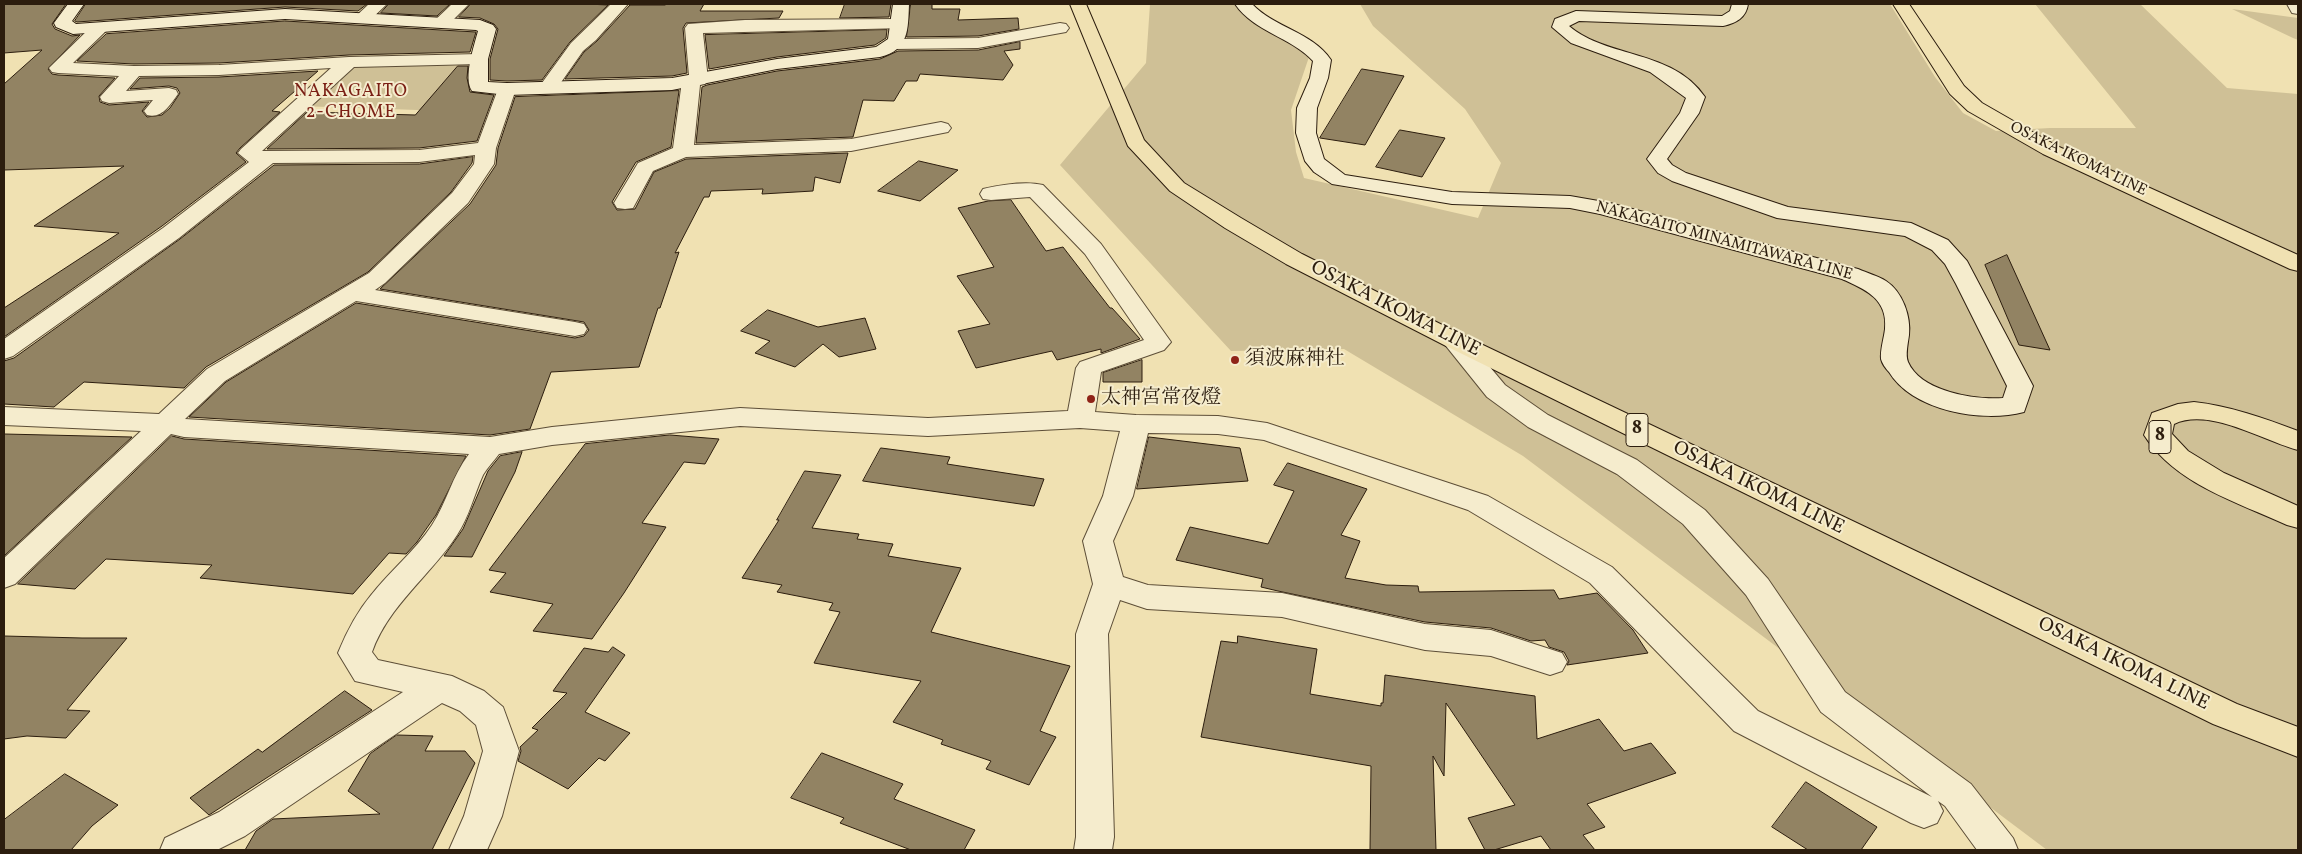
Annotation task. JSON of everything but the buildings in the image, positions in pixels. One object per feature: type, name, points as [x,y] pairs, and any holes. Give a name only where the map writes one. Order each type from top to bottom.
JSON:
[{"type":"main road","name":"OSAKA IKOMA LINE","points":[[1078,4],[1135,142],[1177,187],[1294,259],[1456,341],[2225,714],[2298,742]]},
{"type":"main road","name":"OSAKA IKOMA LINE","points":[[1901,4],[1957,90],[1975,108],[2050,150],[2298,264]]},
{"type":"main road","name":"8","points":[[2298,441],[2253,424],[2218,414],[2181,412],[2162,419],[2158,435],[2178,458],[2214,480],[2298,518]]},
{"type":"street","points":[[76,4],[62,24],[73,29],[250,15],[311,14],[480,25],[487,29],[478,59],[479,87],[507,89],[644,86],[695,80],[777,64],[880,52],[890,49],[897,40],[902,4]]},
{"type":"street","points":[[363,17],[379,4]]},
{"type":"street","points":[[441,22],[462,4]]},
{"type":"street","points":[[548,87],[577,47],[620,4]]},
{"type":"street","name":"NAKAGAITO MINAMITAWARA LINE","points":[[1243,4],[1252,13],[1310,48],[1322,60],[1322,70],[1307,109],[1305,125],[1314,158],[1326,172],[1340,180],[1452,198],[1570,202],[1602,208],[1850,274],[1879,287],[1890,301],[1898,321],[1894,360],[1902,373],[1918,388],[1956,404],[1987,408],[2014,406],[2020,386],[1955,261],[1940,245],[1911,230],[1785,213],[1679,177],[1665,169],[1657,159],[1661,150],[1694,107],[1696,97],[1668,73],[1642,61],[1581,41],[1566,34],[1560,28],[1561,23],[1567,19],[1585,16],[1723,21],[1733,18],[1739,12],[1740,4]]},
{"type":"street","points":[[2294,4],[2298,9]]},
{"type":"street","points":[[683,151],[695,80],[694,28],[717,18],[899,24]]},
{"type":"street","points":[[100,28],[58,68],[134,71],[218,70],[350,62],[478,59]]},
{"type":"street","points":[[894,44],[978,44],[1060,28]]},
{"type":"street","points":[[350,62],[248,153],[254,157],[268,158],[420,156],[486,148]]},
{"type":"street","points":[[134,71],[109,97],[169,94],[154,111]]},
{"type":"street","points":[[4,576],[216,375],[383,272],[460,198],[484,164],[486,148],[507,89]]},
{"type":"street","points":[[625,203],[645,167],[683,151],[851,145],[941,128]]},
{"type":"street","points":[[4,351],[158,242],[268,158]]},
{"type":"street","points":[[991,194],[1035,190],[1092,249],[1158,342],[1156,345],[1089,368],[1080,419]]},
{"type":"street","points":[[351,293],[575,329]]},
{"type":"street","points":[[1456,341],[1496,391],[1538,421],[1628,467],[1694,517],[1756,587],[1834,702],[1958,795],[1998,850]]},
{"type":"street","points":[[4,416],[163,424],[184,428],[490,446],[552,436],[740,417],[928,427],[1080,419],[1136,424],[1218,425],[1267,432],[1387,470],[1478,503],[1601,575],[1746,721],[1924,811]]},
{"type":"street","points":[[1093,850],[1095,837],[1092,634],[1109,584],[1098,541],[1118,496],[1136,424]]},
{"type":"street","points":[[468,850],[483,816],[501,750],[491,717],[472,701],[440,686],[367,671],[355,653],[363,631],[384,601],[422,562],[446,528],[471,471],[490,446]]},
{"type":"street","points":[[1109,584],[1147,597],[1282,604],[1425,637],[1491,643],[1550,662]]},
{"type":"street","points":[[179,850],[232,824],[440,686]]},
{"type":"shaded area","points":[[1150,4],[1235,4],[1237,8],[1309,57],[1291,110],[1296,152],[1304,178],[1478,218],[1501,163],[1465,109],[1373,26],[1360,4],[1890,4],[1935,77],[1963,113],[1996,131],[2050,128],[2136,128],[2035,4],[2140,4],[2227,88],[2298,94],[2298,850],[2047,850],[1523,456],[1344,349],[1231,351],[1060,165],[1146,63]]},
{"type":"shaded area","points":[[2232,9],[2298,18],[2298,40],[2293,38]]},
{"type":"shaded area","points":[[365,64],[469,66],[473,85],[447,111],[298,106],[355,67]]},
{"type":"place","name":"須波麻神社","points":[[1235,360]]},
{"type":"place","name":"太神宮常夜燈","points":[[1091,399]]},
{"type":"district","name":"NAKAGAITO 2-CHOME","points":[[351,104]]}]
